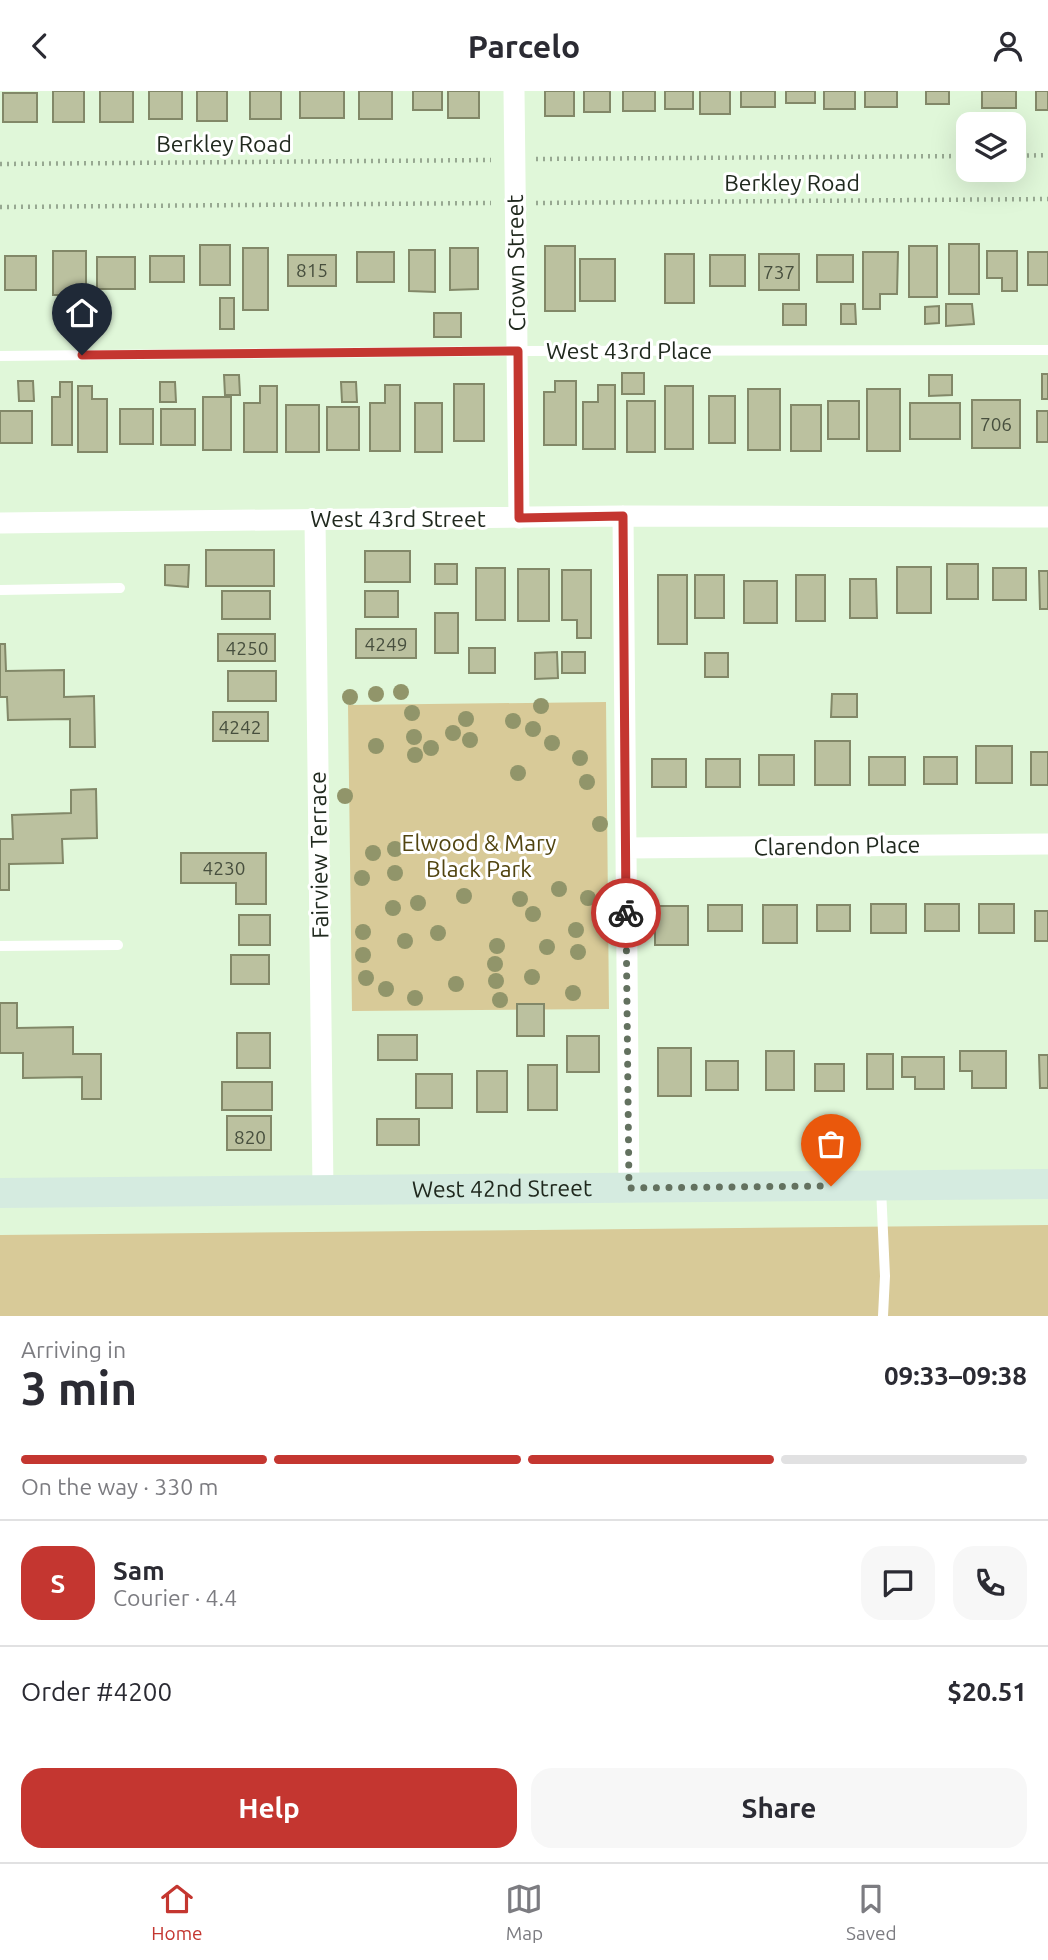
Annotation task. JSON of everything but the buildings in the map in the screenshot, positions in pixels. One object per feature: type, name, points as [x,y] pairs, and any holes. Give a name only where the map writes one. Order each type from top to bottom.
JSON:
[{"type":"street","name":"Crown Street","points":[[514,91],[519,518]]},
{"type":"street","name":"West 43rd Street","points":[[0,523],[623,516],[1048,517]]},
{"type":"street","points":[[623,516],[629,1188]]},
{"type":"street","name":"Fairview Terrace","points":[[315,520],[323,1190]]},
{"type":"street","name":"Clarendon Place","points":[[626,848],[1048,844]]},
{"type":"street","name":"West 42nd Street","points":[[0,1193],[1048,1184]]},
{"type":"lane","name":"West 43rd Place","points":[[0,356],[1048,350]]},
{"type":"lane","points":[[0,590],[120,588]]},
{"type":"lane","points":[[0,946],[118,945]]},
{"type":"lane","points":[[881,1185],[885,1276],[883,1316]]},
{"type":"path","points":[[1026,156],[1048,155]]},
{"type":"path","name":"Berkley Road","points":[[536,159],[956,156]]},
{"type":"path","name":"Berkley Road","points":[[0,164],[491,160]]},
{"type":"path","name":"Berkley Road","points":[[536,203],[1048,199]]},
{"type":"path","points":[[0,207],[491,203]]},
{"type":"green space","name":"Elwood & Mary Black Park","points":[[606,702],[609,1009],[352,1011],[348,705]]},
{"type":"green space","points":[[1048,1225],[1048,1316],[0,1316],[0,1235]]},
{"type":"way so far","points":[[626,913],[629,1188],[831,1186]]},
{"type":"route","points":[[82,355],[518,351],[519,518],[623,516],[626,913]]}]
